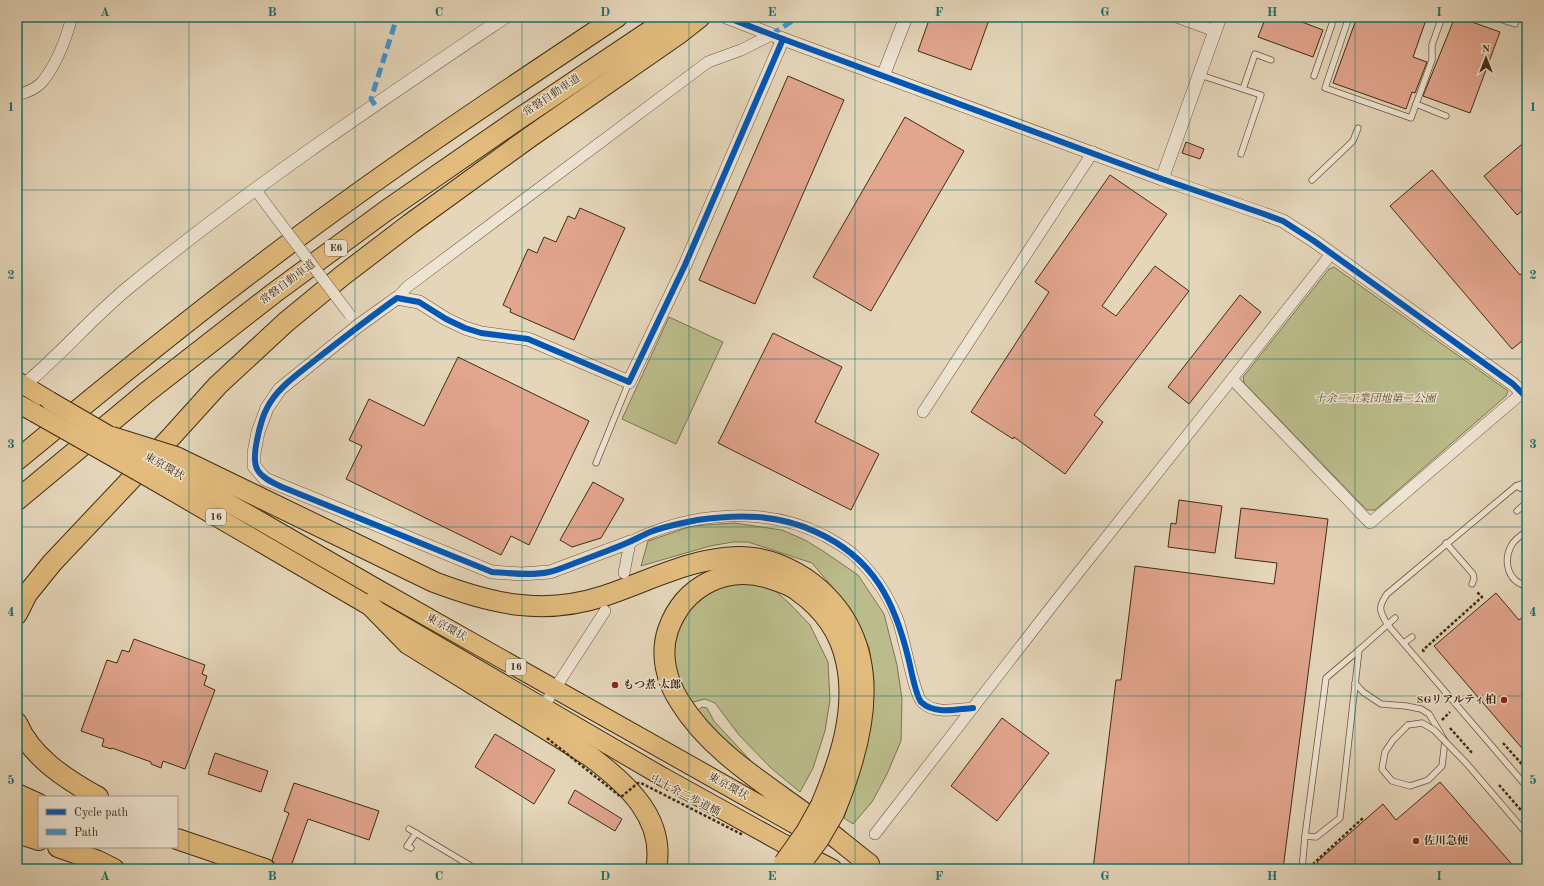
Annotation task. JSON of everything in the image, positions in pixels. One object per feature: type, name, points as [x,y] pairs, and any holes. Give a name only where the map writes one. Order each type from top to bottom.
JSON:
[{"type":"highway","points":[[17,460],[127,369],[258,268],[380,178],[496,97],[617,17]]},
{"type":"highway","name":"常磐自動車道","points":[[17,500],[147,392],[274,293],[387,210],[517,120],[671,17]]},
{"type":"highway","points":[[17,614],[28,594],[52,563],[218,385],[286,322],[342,276],[410,224],[530,137],[677,35],[700,17]]},
{"type":"highway","points":[[19,386],[50,401],[164,468],[434,582],[487,600],[527,606],[556,606],[604,596],[692,564],[740,556],[758,559],[795,571],[824,593],[846,620],[854,636],[863,668],[864,703],[863,720],[853,764],[827,809],[806,832],[787,867]]},
{"type":"highway","name":"東京環状","points":[[17,403],[35,413],[164,468],[255,518],[798,827],[873,866]]},
{"type":"highway","name":"東京環状","points":[[164,468],[369,604],[688,791],[833,869]]},
{"type":"highway","points":[[827,809],[846,728],[849,705],[847,662],[842,645],[834,629],[824,615],[797,590],[783,582],[765,576],[744,574],[711,580],[697,588],[681,603],[672,617],[664,649],[665,667],[670,684],[686,711],[706,736],[762,783],[873,866]]},
{"type":"highway","points":[[369,604],[408,644],[592,757],[616,775],[634,793],[645,809],[653,826],[657,846],[656,869]]},
{"type":"highway","points":[[17,723],[32,747],[46,762],[79,787],[96,796]]},
{"type":"highway","points":[[17,794],[38,804]]},
{"type":"highway","points":[[17,812],[38,824]]},
{"type":"highway","points":[[17,833],[38,840]]},
{"type":"highway","points":[[178,839],[265,869]]},
{"type":"highway","points":[[61,848],[106,865]]},
{"type":"highway","points":[[76,848],[106,865]]},
{"type":"street","points":[[17,95],[27,92],[41,84],[59,55],[72,17]]},
{"type":"street","points":[[19,386],[129,288],[255,189],[505,17]]},
{"type":"street","points":[[726,17],[1093,152],[1162,179],[1283,221],[1524,391],[1370,523],[1232,379]]},
{"type":"street","points":[[883,76],[906,17]]},
{"type":"street","points":[[1177,17],[1215,31]]},
{"type":"street","points":[[1162,179],[1220,17]]},
{"type":"street","points":[[777,37],[708,62],[408,287],[397,298],[358,326],[280,389],[267,408],[258,432],[254,452],[254,466],[265,479],[492,572],[521,574],[550,572],[630,542],[650,531],[676,524],[736,516],[764,517],[792,523],[815,531],[837,542],[854,555],[869,571],[886,595],[898,618],[915,685],[921,701],[935,710],[973,708]]},
{"type":"street","points":[[397,298],[419,302],[446,319],[465,328],[481,333],[528,339],[629,382],[673,292],[777,37]]},
{"type":"street","points":[[923,412],[1093,152]]},
{"type":"street","points":[[255,189],[358,326]]},
{"type":"street","points":[[875,834],[1331,254]]},
{"type":"street","points":[[624,573],[630,542]]},
{"type":"street","points":[[543,707],[605,611]]},
{"type":"lane","points":[[1349,17],[1325,88],[1411,118],[1432,60],[1432,45],[1442,17]]},
{"type":"lane","points":[[1494,17],[1515,24],[1517,17]]},
{"type":"lane","points":[[1314,76],[1332,24]]},
{"type":"lane","points":[[1243,89],[1255,54],[1271,60]]},
{"type":"lane","points":[[1200,75],[1260,94],[1241,154]]},
{"type":"lane","points":[[1416,104],[1446,116]]},
{"type":"lane","points":[[1312,180],[1353,141],[1358,128]]},
{"type":"lane","points":[[596,463],[629,382]]},
{"type":"lane","points":[[1527,482],[1516,486],[1446,543],[1387,594],[1381,603],[1380,612],[1387,624],[1527,787]]},
{"type":"lane","points":[[1516,486],[1527,491]]},
{"type":"lane","points":[[1517,511],[1527,502]]},
{"type":"lane","points":[[1527,531],[1511,546],[1506,567],[1512,578],[1522,585],[1527,586]]},
{"type":"lane","points":[[1446,543],[1473,574],[1474,579],[1472,584]]},
{"type":"lane","points":[[1302,869],[1326,678],[1395,618]]},
{"type":"lane","points":[[1404,644],[1412,637]]},
{"type":"lane","points":[[1305,836],[1316,837],[1340,818],[1359,650]]},
{"type":"lane","points":[[1355,683],[1363,692],[1381,704],[1421,709],[1429,714],[1444,741],[1442,766],[1428,780],[1410,786],[1392,781],[1382,769],[1385,752],[1393,740],[1408,725],[1422,723],[1434,730],[1462,759],[1527,834]]},
{"type":"lane","points":[[409,829],[476,869]]},
{"type":"lane","points":[[411,848],[408,846],[416,833]]},
{"type":"path","points":[[1427,656],[1422,650],[1482,597]]},
{"type":"path","points":[[1450,712],[1442,720],[1477,760]]},
{"type":"path","points":[[1501,740],[1527,770]]},
{"type":"path","points":[[1497,782],[1527,817]]},
{"type":"path","points":[[1316,869],[1314,867],[1314,863],[1363,818]]},
{"type":"green space","name":"十余二工業団地第二公園","points":[[1334,267],[1508,391],[1506,396],[1375,510],[1367,510],[1244,383],[1243,377],[1329,269]]},
{"type":"green space","points":[[669,317],[723,342],[676,444],[622,419]]},
{"type":"green space","points":[[734,523],[782,530],[805,540],[858,575],[884,614],[897,665],[902,699],[901,741],[887,774],[872,802],[853,824],[844,818],[863,757],[874,682],[869,647],[854,619],[833,588],[812,563],[748,542],[733,542],[710,546],[641,566],[648,541],[692,526]]},
{"type":"green space","points":[[741,581],[772,588],[790,604],[810,625],[828,662],[830,700],[825,731],[813,768],[800,792],[771,768],[739,735],[715,703],[705,699],[689,703],[676,679],[672,653],[673,630],[690,604],[711,588]]},
{"type":"green space","points":[[702,707],[707,708],[714,721],[763,774],[759,776],[695,712]]},
{"type":"building","points":[[930,17],[990,17],[971,70],[918,51]]},
{"type":"building","points":[[1266,17],[1289,17],[1323,30],[1313,57],[1258,37]]},
{"type":"building","points":[[1357,17],[1427,17],[1413,57],[1427,62],[1415,93],[1412,92],[1406,109],[1333,83]]},
{"type":"building","points":[[1455,17],[1500,32],[1470,113],[1423,96]]},
{"type":"building","points":[[788,76],[844,100],[755,304],[699,280]]},
{"type":"building","points":[[905,117],[964,151],[871,311],[813,277]]},
{"type":"building","points":[[1527,140],[1527,207],[1517,215],[1484,176]]},
{"type":"building","points":[[1186,142],[1204,149],[1200,159],[1182,153]]},
{"type":"building","points":[[1432,170],[1520,275],[1527,269],[1527,337],[1512,349],[1390,206]]},
{"type":"building","points":[[1110,175],[1167,214],[1102,306],[1116,316],[1155,266],[1189,291],[1094,415],[1103,422],[1065,474],[1014,437],[1013,439],[971,412],[1049,292],[1035,282]]},
{"type":"building","points":[[580,208],[625,228],[574,340],[510,312],[511,309],[503,305],[528,249],[537,253],[544,237],[556,242],[568,216],[575,219]]},
{"type":"building","points":[[1240,295],[1261,312],[1189,404],[1168,387]]},
{"type":"building","points":[[773,333],[842,367],[815,422],[879,454],[851,510],[718,443]]},
{"type":"building","points":[[458,357],[589,421],[529,545],[511,536],[501,555],[346,479],[362,446],[349,440],[369,399],[424,426]]},
{"type":"building","points":[[593,482],[624,499],[601,538],[572,547],[560,540]]},
{"type":"building","points":[[1179,500],[1222,506],[1215,553],[1168,547],[1171,523],[1176,524]]},
{"type":"building","points":[[1241,508],[1328,519],[1283,869],[1093,869],[1116,680],[1121,680],[1135,566],[1274,584],[1277,563],[1235,558]]},
{"type":"building","name":"SGリアルティ柏","points":[[1496,593],[1519,620],[1527,614],[1527,754],[1434,646]]},
{"type":"building","points":[[134,639],[205,665],[202,674],[207,676],[204,685],[215,690],[185,769],[163,761],[161,768],[151,764],[151,762],[112,748],[102,746],[104,739],[81,731],[107,660],[117,663],[122,650],[129,652]]},
{"type":"building","points":[[1002,718],[1049,753],[997,821],[951,786]]},
{"type":"building","points":[[495,734],[555,770],[534,804],[475,767]]},
{"type":"building","points":[[215,753],[268,771],[261,792],[208,774]]},
{"type":"building","name":"佐川急便","points":[[1440,782],[1516,869],[1323,869],[1317,862],[1383,804],[1396,820]]},
{"type":"building","points":[[294,783],[379,811],[369,840],[308,819],[290,869],[276,869],[276,866],[272,860],[289,813],[284,811]]},
{"type":"building","points":[[575,790],[622,819],[615,831],[568,803]]},
{"type":"marked path","points":[[375,105],[371,99],[397,17]]},
{"type":"marked path","points":[[771,35],[798,17]]},
{"type":"cycle path","points":[[726,17],[1162,179],[1283,221],[1314,241],[1513,384],[1527,398]]},
{"type":"cycle path","points":[[783,39],[685,265],[629,382],[528,339],[481,333],[465,328],[446,319],[419,302],[397,298],[314,361],[276,394],[267,408],[261,424],[255,450],[255,464],[261,475],[273,483],[492,572],[528,574],[552,571],[616,548],[650,532],[697,520],[743,516],[772,519],[802,526],[836,543],[853,555],[879,584],[889,601],[897,620],[921,702],[933,709],[939,710],[973,708]]},
{"type":"place","name":"もつ煮 太郎","points":[[615,685]]},
{"type":"place","name":"SGリアルティ柏","points":[[1504,700]]},
{"type":"place","name":"佐川急便","points":[[1416,841]]}]
